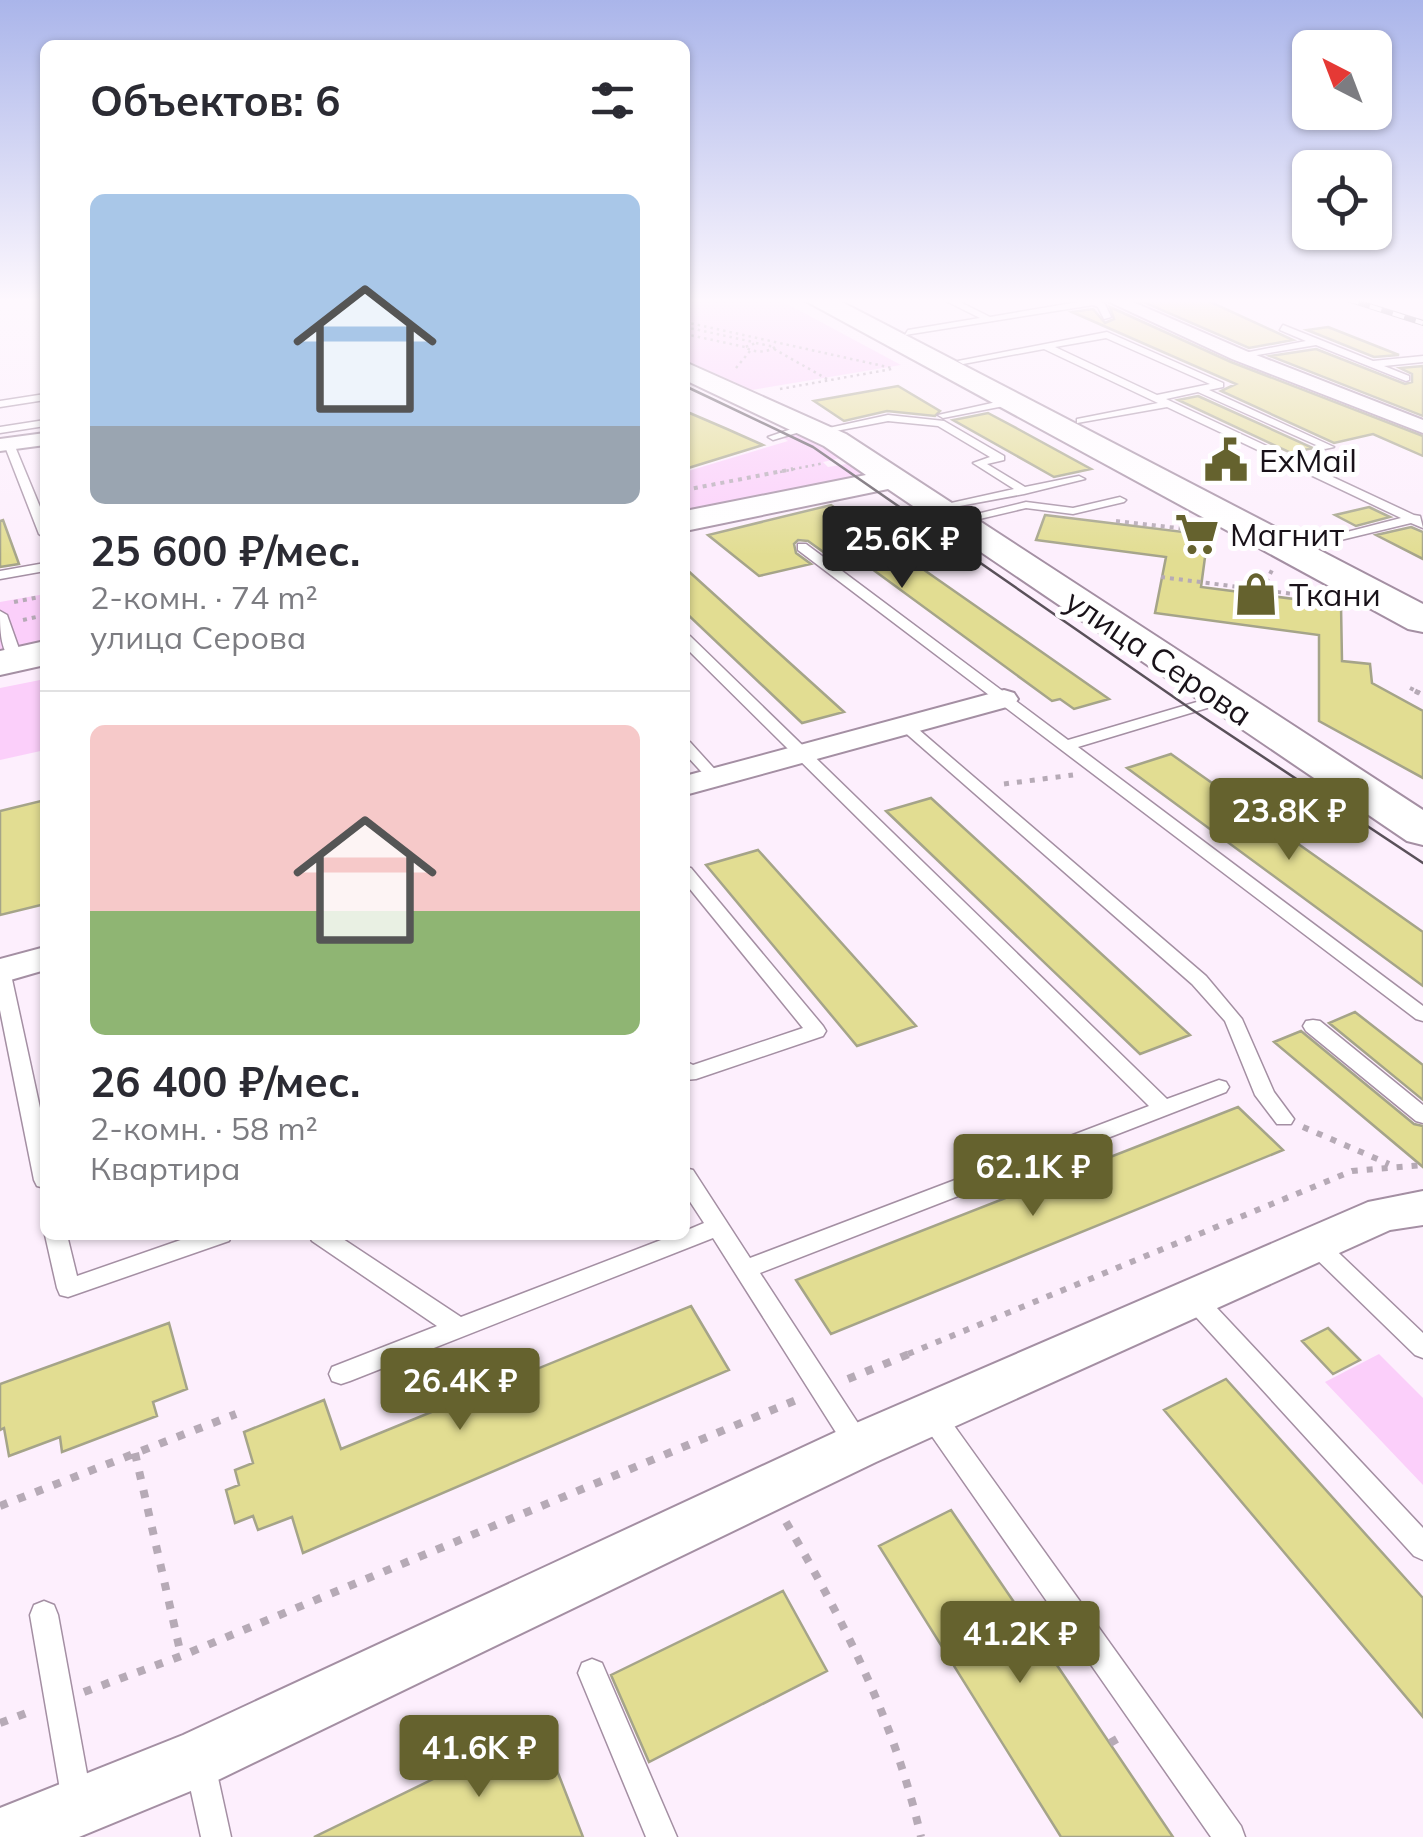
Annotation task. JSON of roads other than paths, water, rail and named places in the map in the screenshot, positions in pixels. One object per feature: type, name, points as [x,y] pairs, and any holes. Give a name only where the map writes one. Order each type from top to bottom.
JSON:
[{"type":"main road","points":[[990,385],[1423,620]]},
{"type":"main road","points":[[999,385],[1022,400],[1081,421],[1423,596]]},
{"type":"street","name":"улица Серова","points":[[718,385],[805,433],[860,456],[1423,831]]},
{"type":"street","points":[[1316,385],[1422,426]]},
{"type":"street","points":[[3,440],[40,440]]},
{"type":"street","points":[[690,520],[892,479]]},
{"type":"street","points":[[690,785],[1004,699]]},
{"type":"street","points":[[0,971],[40,959]]},
{"type":"street","points":[[4,1837],[198,1758],[858,1446],[1383,1214],[1423,1208]]},
{"type":"lane","points":[[1127,385],[1420,520]]},
{"type":"lane","points":[[1081,421],[1219,385]]},
{"type":"lane","points":[[1200,389],[1329,447]]},
{"type":"lane","points":[[0,404],[40,398]]},
{"type":"lane","points":[[943,415],[1022,400]]},
{"type":"lane","points":[[755,429],[772,436],[888,418],[940,424],[1000,458],[978,463],[1024,490]]},
{"type":"lane","points":[[40,425],[3,440],[40,523]]},
{"type":"lane","points":[[772,436],[805,433]]},
{"type":"lane","points":[[946,515],[990,498],[1079,478]]},
{"type":"lane","points":[[990,498],[1008,509]]},
{"type":"lane","points":[[946,515],[1026,505],[1073,510],[1120,500]]},
{"type":"lane","points":[[1320,543],[1420,520]]},
{"type":"lane","points":[[802,547],[1423,1016]]},
{"type":"lane","points":[[0,576],[40,568]]},
{"type":"lane","points":[[0,616],[21,659]]},
{"type":"lane","points":[[690,644],[1164,1108]]},
{"type":"lane","points":[[1066,746],[1222,699]]},
{"type":"lane","points":[[906,726],[1199,980],[1233,1018],[1265,1095],[1284,1119]]},
{"type":"lane","points":[[690,750],[715,778]]},
{"type":"lane","points":[[690,878],[816,1031],[690,1074]]},
{"type":"lane","points":[[0,971],[40,1157]]},
{"type":"lane","points":[[1312,1026],[1423,1116]]},
{"type":"lane","points":[[746,1269],[1219,1087]]},
{"type":"lane","points":[[690,1184],[858,1446]]},
{"type":"lane","points":[[690,1238],[718,1227]]},
{"type":"lane","points":[[57,1240],[68,1288],[206,1240]]},
{"type":"lane","points":[[327,1240],[458,1328]]},
{"type":"lane","points":[[341,1374],[685,1240]]},
{"type":"lane","points":[[1315,1244],[1423,1348]]},
{"type":"lane","points":[[1193,1298],[1423,1547]]},
{"type":"lane","points":[[931,1414],[1230,1837]]},
{"type":"lane","points":[[44,1614],[78,1807]]},
{"type":"lane","points":[[592,1673],[662,1837]]},
{"type":"lane","points":[[198,1758],[216,1837]]},
{"type":"tram line","points":[[690,388],[813,447],[1191,709],[1423,863]]},
{"type":"place","name":"ExMail","points":[[1226,460]]},
{"type":"place","name":"Магнит","points":[[1197,534]]},
{"type":"place","name":"Ткани","points":[[1256,594]]}]
